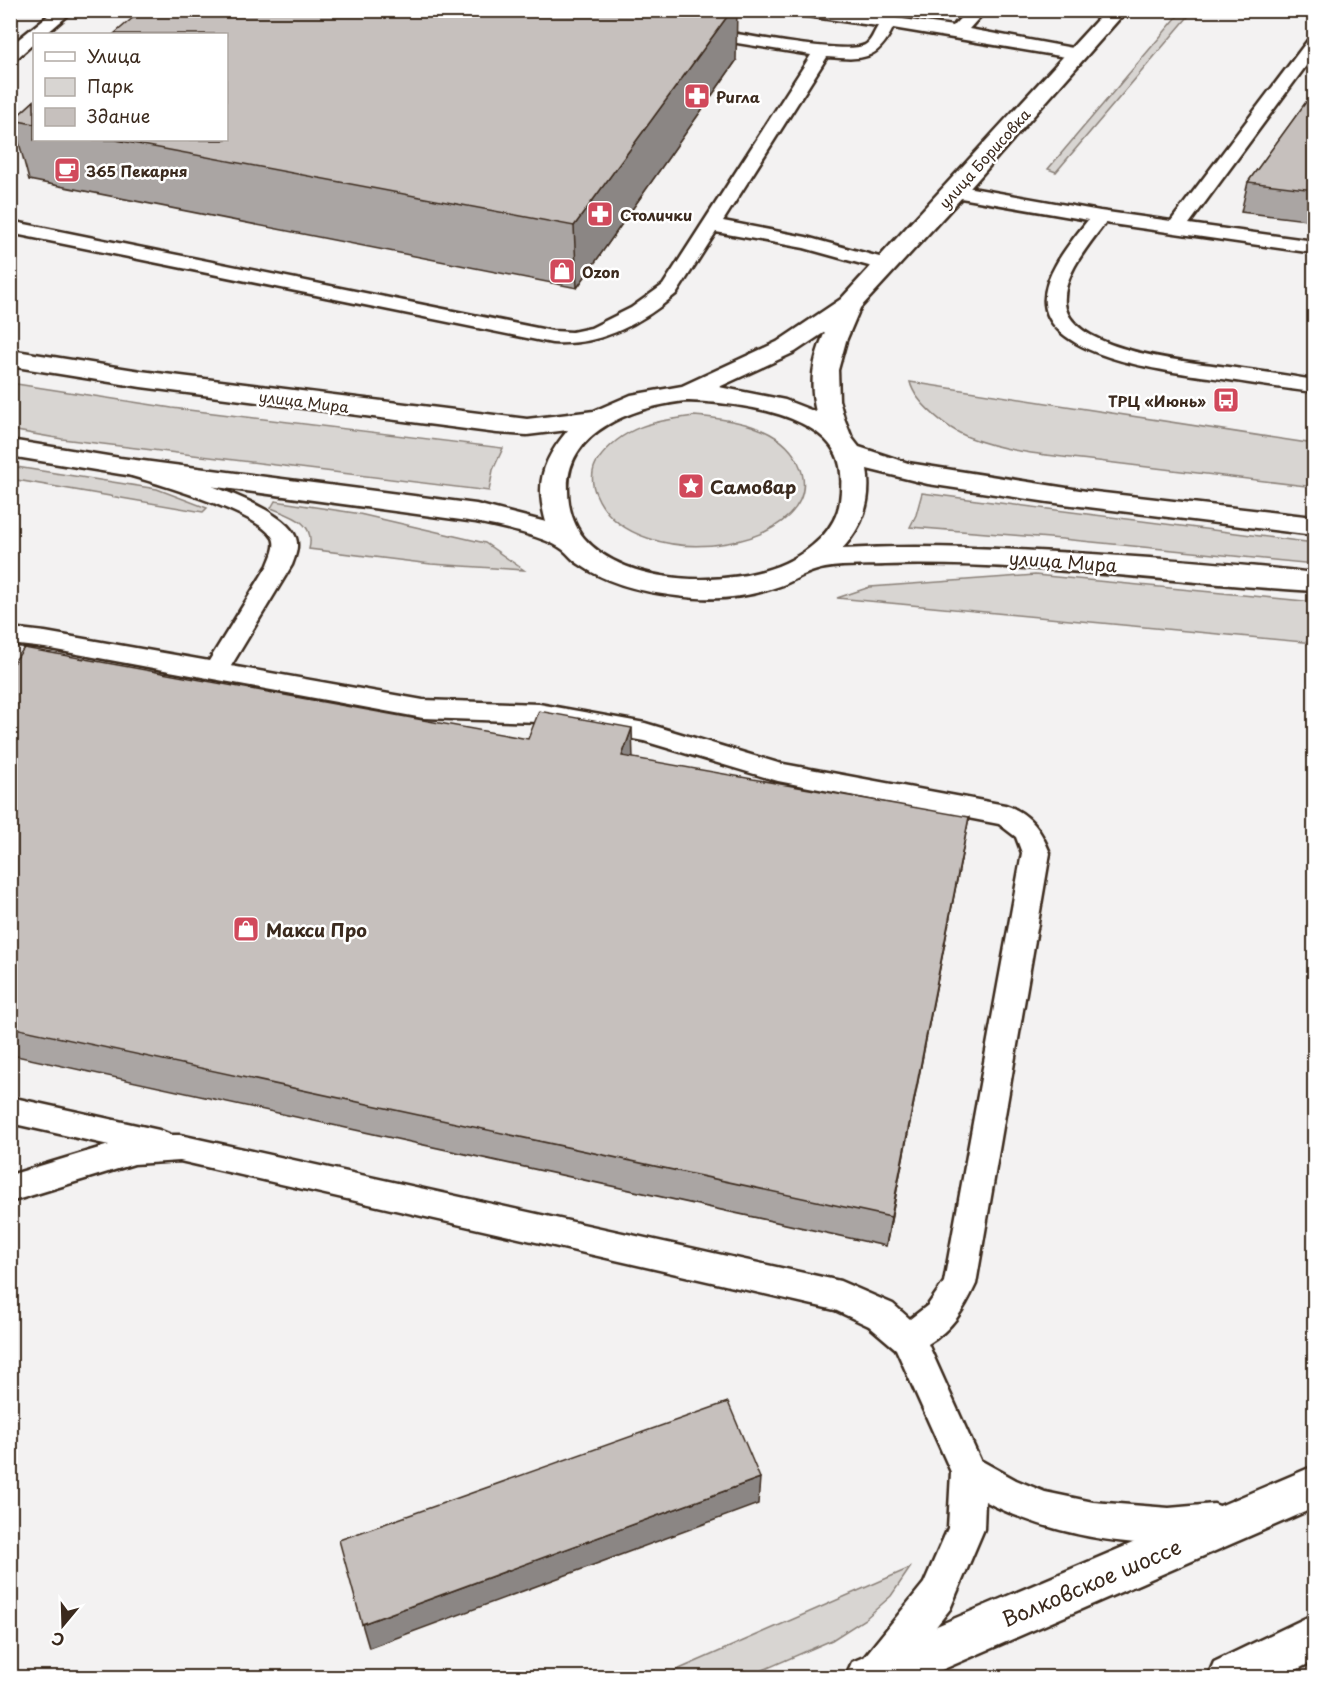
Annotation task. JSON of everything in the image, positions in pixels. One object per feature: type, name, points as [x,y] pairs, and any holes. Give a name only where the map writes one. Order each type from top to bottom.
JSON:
[{"type":"main road","name":"улица Борисовка","points":[[685,393],[786,347],[850,304],[1117,10]]},
{"type":"main road","name":"улица Борисовка","points":[[811,561],[837,537],[854,509],[856,479],[824,398],[823,377],[834,341],[850,304]]},
{"type":"main road","name":"улица Мира","points":[[10,358],[141,379],[497,425],[528,427],[599,418]]},
{"type":"main road","points":[[811,561],[777,578],[749,586],[683,587],[636,579],[602,567],[572,542],[558,519],[553,500],[552,482],[563,451],[576,436],[599,418],[632,403],[685,393],[712,393],[780,407],[800,415],[844,445],[888,467],[1058,495],[1314,526]]},
{"type":"main road","points":[[10,448],[120,466],[476,513],[530,526],[572,542]]},
{"type":"main road","name":"улица Мира","points":[[811,561],[858,556],[960,555],[1121,565],[1314,582]]},
{"type":"main road","name":"Волковское шоссе","points":[[871,1676],[1262,1512],[1314,1487]]},
{"type":"main road","points":[[1230,1677],[1314,1637]]},
{"type":"lane","points":[[37,33],[66,10]]},
{"type":"lane","points":[[799,10],[957,32],[1078,54]]},
{"type":"lane","points":[[922,28],[937,10]]},
{"type":"lane","points":[[957,32],[978,10]]},
{"type":"lane","points":[[682,29],[822,52],[868,51],[887,24]]},
{"type":"lane","points":[[10,55],[33,37]]},
{"type":"lane","points":[[1176,228],[1314,44]]},
{"type":"lane","points":[[10,227],[552,337],[576,338],[594,334],[646,309],[670,290],[822,52]]},
{"type":"lane","points":[[955,191],[1100,217],[1314,247]]},
{"type":"lane","points":[[1100,217],[1075,250],[1059,282],[1055,297],[1055,306],[1059,316],[1078,335],[1095,345],[1137,358],[1314,386]]},
{"type":"lane","points":[[711,225],[806,243],[887,265]]},
{"type":"lane","points":[[120,466],[190,487],[244,509],[271,522],[283,535],[286,547],[280,564],[215,672]]},
{"type":"lane","points":[[10,636],[45,639],[423,709],[539,713],[645,732],[778,772],[983,809],[1005,815],[1019,822],[1030,838],[1036,853],[968,1249],[960,1284],[949,1308],[931,1325],[908,1338]]},
{"type":"lane","points":[[10,1110],[840,1296],[881,1315],[908,1338],[968,1472],[966,1529],[937,1596],[871,1676]]},
{"type":"lane","points":[[10,1189],[41,1182],[98,1161],[137,1150],[180,1148]]},
{"type":"lane","points":[[968,1472],[1024,1502],[1085,1521],[1204,1524],[1262,1512]]},
{"type":"green space","points":[[1182,11],[1193,11],[1056,172],[1048,169]]},
{"type":"green space","points":[[910,382],[1314,444],[1314,487],[1053,456],[984,443],[942,422],[925,407]]},
{"type":"green space","points":[[10,383],[172,408],[503,448],[493,470],[489,491],[62,439],[11,430]]},
{"type":"green space","points":[[694,416],[722,419],[752,426],[779,440],[790,450],[798,462],[803,491],[789,515],[762,533],[726,543],[687,545],[649,538],[617,522],[594,490],[593,472],[598,460],[618,439],[629,432],[653,423]]},
{"type":"green space","points":[[10,466],[157,489],[207,508],[203,512],[11,479]]},
{"type":"green space","points":[[922,493],[1314,543],[1314,564],[1062,539],[910,527]]},
{"type":"green space","points":[[275,501],[355,513],[485,543],[524,570],[431,564],[309,549],[309,532],[305,526],[294,517],[271,508]]},
{"type":"green space","points":[[1035,575],[1314,602],[1314,643],[837,598],[870,587]]},
{"type":"green space","points":[[910,1568],[891,1596],[865,1619],[832,1640],[747,1677],[661,1677]]},
{"type":"building","points":[[142,10],[732,10],[574,226],[121,141],[228,141],[228,33],[115,33]]},
{"type":"building","points":[[1314,91],[1314,190],[1248,182]]},
{"type":"building","points":[[33,102],[33,124],[13,120]]},
{"type":"building","points":[[24,648],[528,739],[539,711],[632,728],[622,756],[969,817],[891,1217],[10,1027],[10,662],[14,662]]},
{"type":"building","points":[[728,1402],[760,1478],[362,1624],[339,1540]]},
{"type":"place","name":"Ригла","points":[[697,96]]},
{"type":"place","name":"365 Пекарня","points":[[67,170]]},
{"type":"place","name":"Столички","points":[[600,214]]},
{"type":"place","name":"Ozon","points":[[562,271]]},
{"type":"place","name":"ТРЦ «Июнь»","points":[[1226,400]]},
{"type":"place","name":"Самовар","points":[[691,486]]},
{"type":"place","name":"Макси Про","points":[[246,929]]}]
